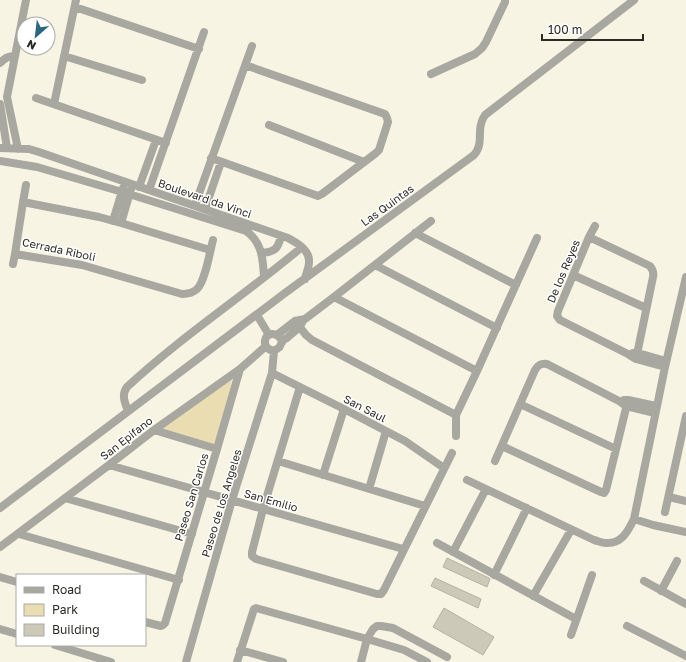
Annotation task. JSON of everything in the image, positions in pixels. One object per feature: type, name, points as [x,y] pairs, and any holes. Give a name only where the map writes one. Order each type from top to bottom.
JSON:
[{"type":"street","points":[[22,164],[21,149],[4,98],[15,56],[26,0]]},
{"type":"street","points":[[431,74],[475,54],[482,48],[505,0]]},
{"type":"street","name":"Las Quintas","points":[[0,508],[305,279],[474,155],[478,149],[480,125],[484,115],[634,0]]},
{"type":"street","points":[[54,104],[75,4],[199,49]]},
{"type":"street","points":[[149,190],[204,32]]},
{"type":"street","points":[[194,205],[252,46]]},
{"type":"street","points":[[0,63],[9,56],[15,56]]},
{"type":"street","points":[[64,56],[142,80]]},
{"type":"street","points":[[211,158],[318,196],[379,150],[388,122],[384,114],[244,65]]},
{"type":"street","points":[[36,98],[166,143]]},
{"type":"street","points":[[0,104],[4,148]]},
{"type":"street","points":[[269,125],[364,162]]},
{"type":"street","points":[[117,222],[126,193],[156,140]]},
{"type":"street","name":"Boulevard da Vinci","points":[[0,161],[22,164],[126,193],[242,229],[253,237],[259,228],[39,152],[4,148]]},
{"type":"street","points":[[204,209],[221,162]]},
{"type":"street","name":"Cerrada Riboli","points":[[26,185],[15,254],[82,265],[182,294],[188,294],[197,290],[200,286],[213,240]]},
{"type":"street","points":[[23,202],[99,217],[210,250]]},
{"type":"street","points":[[257,315],[276,337],[280,346],[278,349],[274,351],[269,350],[264,342],[266,338],[276,337],[298,324],[431,221]]},
{"type":"street","points":[[590,237],[595,226]]},
{"type":"street","points":[[259,228],[288,238],[303,249],[309,258],[305,279]]},
{"type":"street","points":[[415,233],[516,285]]},
{"type":"street","points":[[261,253],[273,251],[279,245],[281,236]]},
{"type":"street","points":[[253,237],[261,253],[264,277]]},
{"type":"street","name":"De los Reyes","points":[[590,237],[650,266],[653,270],[654,273],[637,356],[628,354],[560,320],[557,316],[573,274],[590,237]]},
{"type":"street","points":[[456,436],[456,415],[477,372],[537,238]]},
{"type":"street","points":[[128,412],[123,396],[127,387],[187,336],[303,249]]},
{"type":"street","points":[[13,264],[15,254]]},
{"type":"street","points":[[375,265],[497,328]]},
{"type":"street","points":[[573,274],[646,308]]},
{"type":"street","points":[[467,480],[594,540],[606,543],[618,542],[626,534],[634,519],[656,410],[686,277]]},
{"type":"street","points":[[334,297],[477,372]]},
{"type":"street","points":[[298,324],[312,340],[456,415]]},
{"type":"street","name":"San Epifano","points":[[0,547],[154,430],[240,369],[266,346]]},
{"type":"street","name":"Paseo de los Angeles","points":[[186,662],[232,500],[272,373],[274,351]]},
{"type":"street","points":[[637,356],[666,364]]},
{"type":"street","points":[[495,461],[537,366],[547,364],[624,402],[656,410]]},
{"type":"street","name":"Paseo San Carlos","points":[[146,622],[158,626],[165,623],[179,580],[240,369]]},
{"type":"street","name":"San Saul","points":[[272,373],[386,431],[411,445],[444,468]]},
{"type":"street","points":[[300,387],[263,509],[252,552],[252,556],[256,559],[381,594],[452,453]]},
{"type":"street","points":[[502,446],[604,493],[616,449],[624,402]]},
{"type":"street","points":[[520,404],[616,449]]},
{"type":"street","points":[[323,475],[344,409]]},
{"type":"street","points":[[665,512],[686,416]]},
{"type":"street","points":[[154,430],[217,449]]},
{"type":"street","points":[[369,489],[386,431]]},
{"type":"street","points":[[278,462],[425,506]]},
{"type":"street","name":"San Emilio","points":[[109,465],[403,549]]},
{"type":"street","points":[[453,552],[486,488]]},
{"type":"street","points":[[669,497],[686,501]]},
{"type":"street","points":[[65,498],[192,534]]},
{"type":"street","points":[[494,575],[527,508]]},
{"type":"street","points":[[634,519],[653,525],[686,532]]},
{"type":"street","points":[[533,596],[571,530]]},
{"type":"street","points":[[19,534],[179,580]]},
{"type":"street","points":[[437,543],[576,619]]},
{"type":"street","points":[[661,591],[677,561]]},
{"type":"street","points":[[571,635],[592,575]]},
{"type":"street","points":[[0,577],[16,582]]},
{"type":"street","points":[[644,581],[686,604]]},
{"type":"street","points":[[237,662],[254,608],[258,608],[404,650],[427,662]]},
{"type":"street","points":[[361,662],[367,639],[377,626],[387,626],[393,628],[446,658]]},
{"type":"street","points":[[627,626],[686,656]]},
{"type":"street","points":[[0,629],[16,634]]},
{"type":"street","points":[[58,646],[112,662]]},
{"type":"street","points":[[240,650],[283,662]]},
{"type":"green space","points":[[232,380],[216,446],[159,428]]},
{"type":"building","points":[[447,558],[489,578],[487,587],[443,567]]},
{"type":"building","points":[[435,578],[481,599],[478,608],[431,586]]},
{"type":"building","points":[[444,608],[494,637],[483,655],[433,627]]}]
